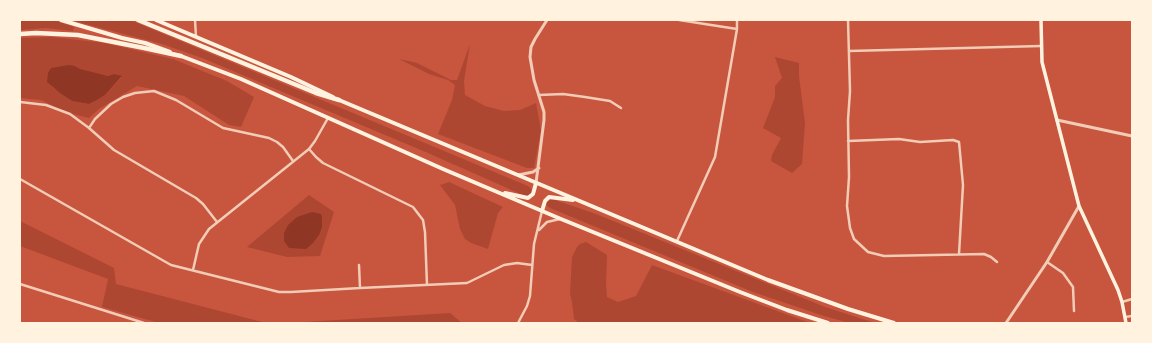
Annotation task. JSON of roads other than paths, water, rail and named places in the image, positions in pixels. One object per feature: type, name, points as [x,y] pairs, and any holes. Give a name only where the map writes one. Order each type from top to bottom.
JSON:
[{"type":"highway","points":[[138,20],[316,93],[338,100]]},
{"type":"highway","points":[[20,34],[36,33],[78,35],[181,56]]},
{"type":"main road","points":[[61,20],[122,38],[145,43],[228,74],[561,219],[745,294],[828,323]]},
{"type":"main road","points":[[156,20],[291,77],[338,100],[677,242],[800,292],[894,323]]},
{"type":"main road","points":[[1041,20],[1042,62],[1079,206],[1111,273],[1122,302],[1126,323]]},
{"type":"main road","points":[[490,189],[526,198],[533,194],[536,183]]},
{"type":"main road","points":[[542,211],[545,201],[550,197],[582,202]]},
{"type":"street","points":[[195,20],[196,37]]},
{"type":"street","points":[[536,183],[539,168],[544,112],[531,69],[530,57],[531,47],[547,20]]},
{"type":"street","points":[[679,20],[737,29]]},
{"type":"street","points":[[677,242],[715,157],[737,29],[737,20]]},
{"type":"street","points":[[848,20],[850,91],[848,141],[849,177],[847,206],[850,228],[854,239],[868,252],[884,256],[984,254],[991,257],[996,262]]},
{"type":"street","points":[[849,51],[1041,46]]},
{"type":"street","points":[[89,128],[95,119],[111,104],[123,97],[135,93],[154,92],[176,100],[223,128],[269,138],[283,147],[293,161]]},
{"type":"street","points":[[539,95],[563,94],[598,99],[610,101],[621,108]]},
{"type":"street","points":[[20,102],[35,103],[70,114],[114,150],[196,198],[203,204],[217,222]]},
{"type":"street","points":[[193,270],[199,244],[203,236],[217,222],[309,149],[328,118]]},
{"type":"street","points":[[1057,120],[1132,136]]},
{"type":"street","points":[[848,141],[899,139],[920,142],[953,140],[959,142],[963,185],[959,254]]},
{"type":"street","points":[[309,149],[323,163],[413,207],[423,220],[425,232],[427,285]]},
{"type":"street","points":[[517,175],[531,173],[539,168]]},
{"type":"street","points":[[20,179],[171,265],[279,292],[467,282],[504,265],[517,263],[532,265]]},
{"type":"street","points":[[1006,323],[1047,262],[1079,206]]},
{"type":"street","points":[[518,323],[527,306],[530,296],[534,244],[542,211]]},
{"type":"street","points":[[537,232],[547,222],[561,219]]},
{"type":"street","points":[[1047,262],[1063,273],[1071,283],[1074,295],[1074,311]]},
{"type":"street","points":[[359,265],[360,288]]},
{"type":"street","points":[[20,284],[144,323]]},
{"type":"street","points":[[1122,302],[1132,299]]},
{"type":"street","points":[[1125,317],[1132,316]]}]
